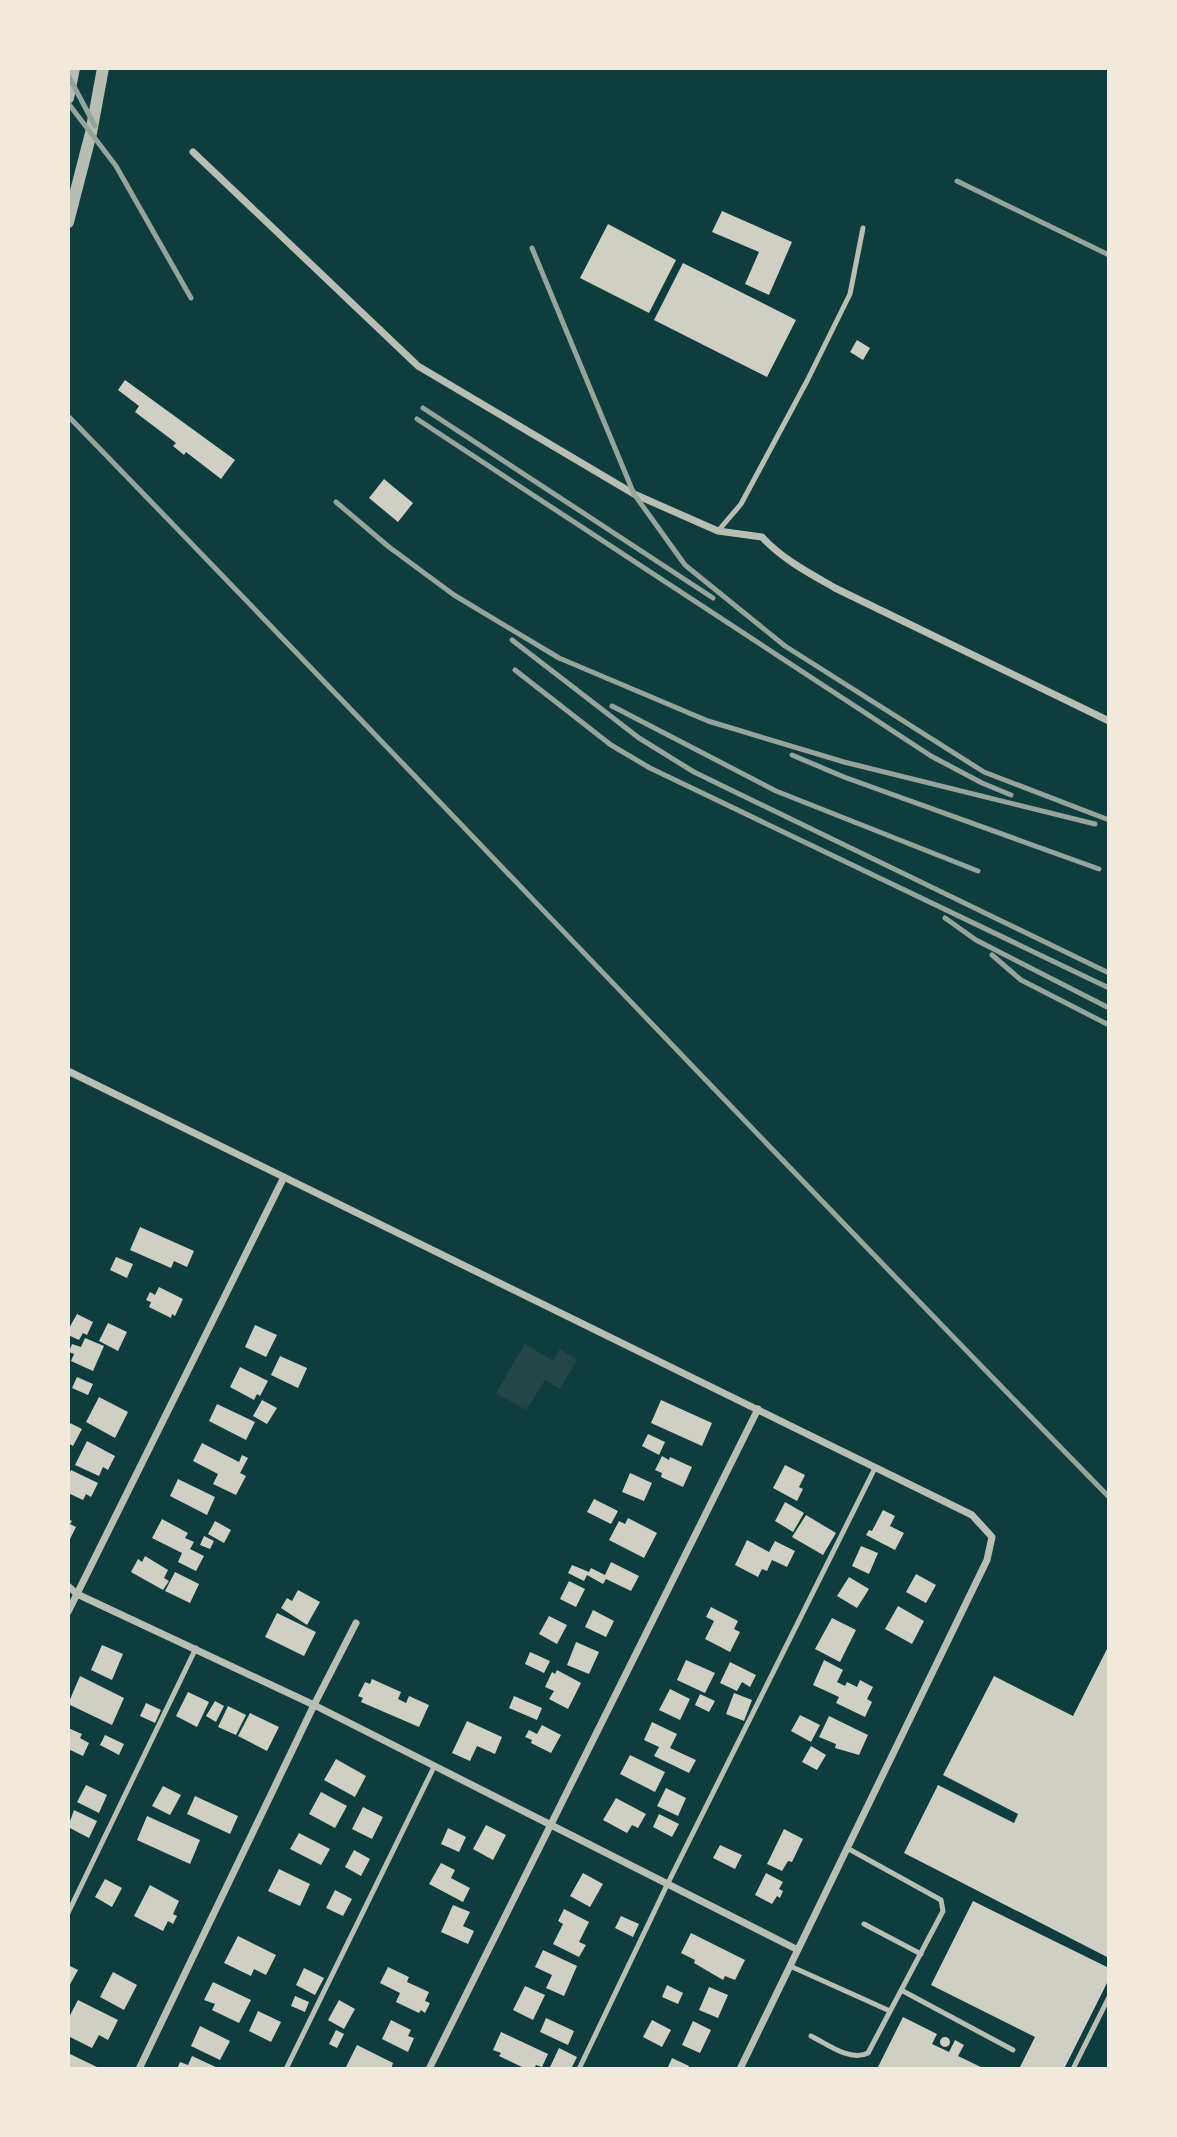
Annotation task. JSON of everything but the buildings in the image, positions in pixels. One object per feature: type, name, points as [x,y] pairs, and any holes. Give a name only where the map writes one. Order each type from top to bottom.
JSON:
[{"type":"street","points":[[68,99],[74,68]]},
{"type":"street","points":[[68,222],[92,133],[103,68]]},
{"type":"street","points":[[193,152],[418,366],[634,494],[718,531],[762,537],[798,567],[835,588],[1109,722]]},
{"type":"street","points":[[68,1071],[972,1515],[992,1537],[986,1560],[740,2069]]},
{"type":"street","points":[[68,1612],[284,1177]]},
{"type":"street","points":[[429,2069],[758,1409]]},
{"type":"street","points":[[68,1586],[77,1594],[314,1705],[550,1827],[798,1950]]},
{"type":"street","points":[[139,2069],[356,1623]]},
{"type":"lane","points":[[718,531],[741,503],[807,381],[850,294],[863,229]]},
{"type":"lane","points":[[579,2069],[667,1885],[875,1468]]},
{"type":"lane","points":[[68,1913],[196,1648]]},
{"type":"lane","points":[[286,2069],[434,1767]]},
{"type":"lane","points":[[811,2036],[850,2055],[864,2055],[943,1911],[941,1900],[847,1848]]},
{"type":"lane","points":[[864,1924],[920,1954]]},
{"type":"lane","points":[[790,1966],[890,2011]]},
{"type":"lane","points":[[901,1990],[1013,2050]]},
{"type":"lane","points":[[1073,2069],[1109,1997]]},
{"type":"shaded area","points":[[525,1344],[553,1361],[560,1349],[577,1360],[560,1389],[545,1380],[526,1410],[496,1393]]},
{"type":"railway","points":[[68,75],[95,126]]},
{"type":"railway","points":[[68,103],[116,166],[191,298]]},
{"type":"railway","points":[[957,181],[1109,255]]},
{"type":"railway","points":[[532,248],[634,494],[685,565],[785,646],[984,772],[1109,820]]},
{"type":"railway","points":[[423,408],[713,598]]},
{"type":"railway","points":[[68,416],[1109,1497]]},
{"type":"railway","points":[[417,419],[931,756],[1011,795]]},
{"type":"railway","points":[[336,502],[389,547],[454,595],[559,658],[708,721],[844,762],[1095,824]]},
{"type":"railway","points":[[512,640],[639,738],[694,772],[1109,973]]},
{"type":"railway","points":[[515,670],[611,745],[650,768],[1109,988]]},
{"type":"railway","points":[[612,706],[776,791],[978,871]]},
{"type":"railway","points":[[792,755],[844,777],[1099,869]]},
{"type":"railway","points":[[945,918],[976,940],[1109,1008]]},
{"type":"railway","points":[[992,955],[1021,980],[1109,1025]]}]
